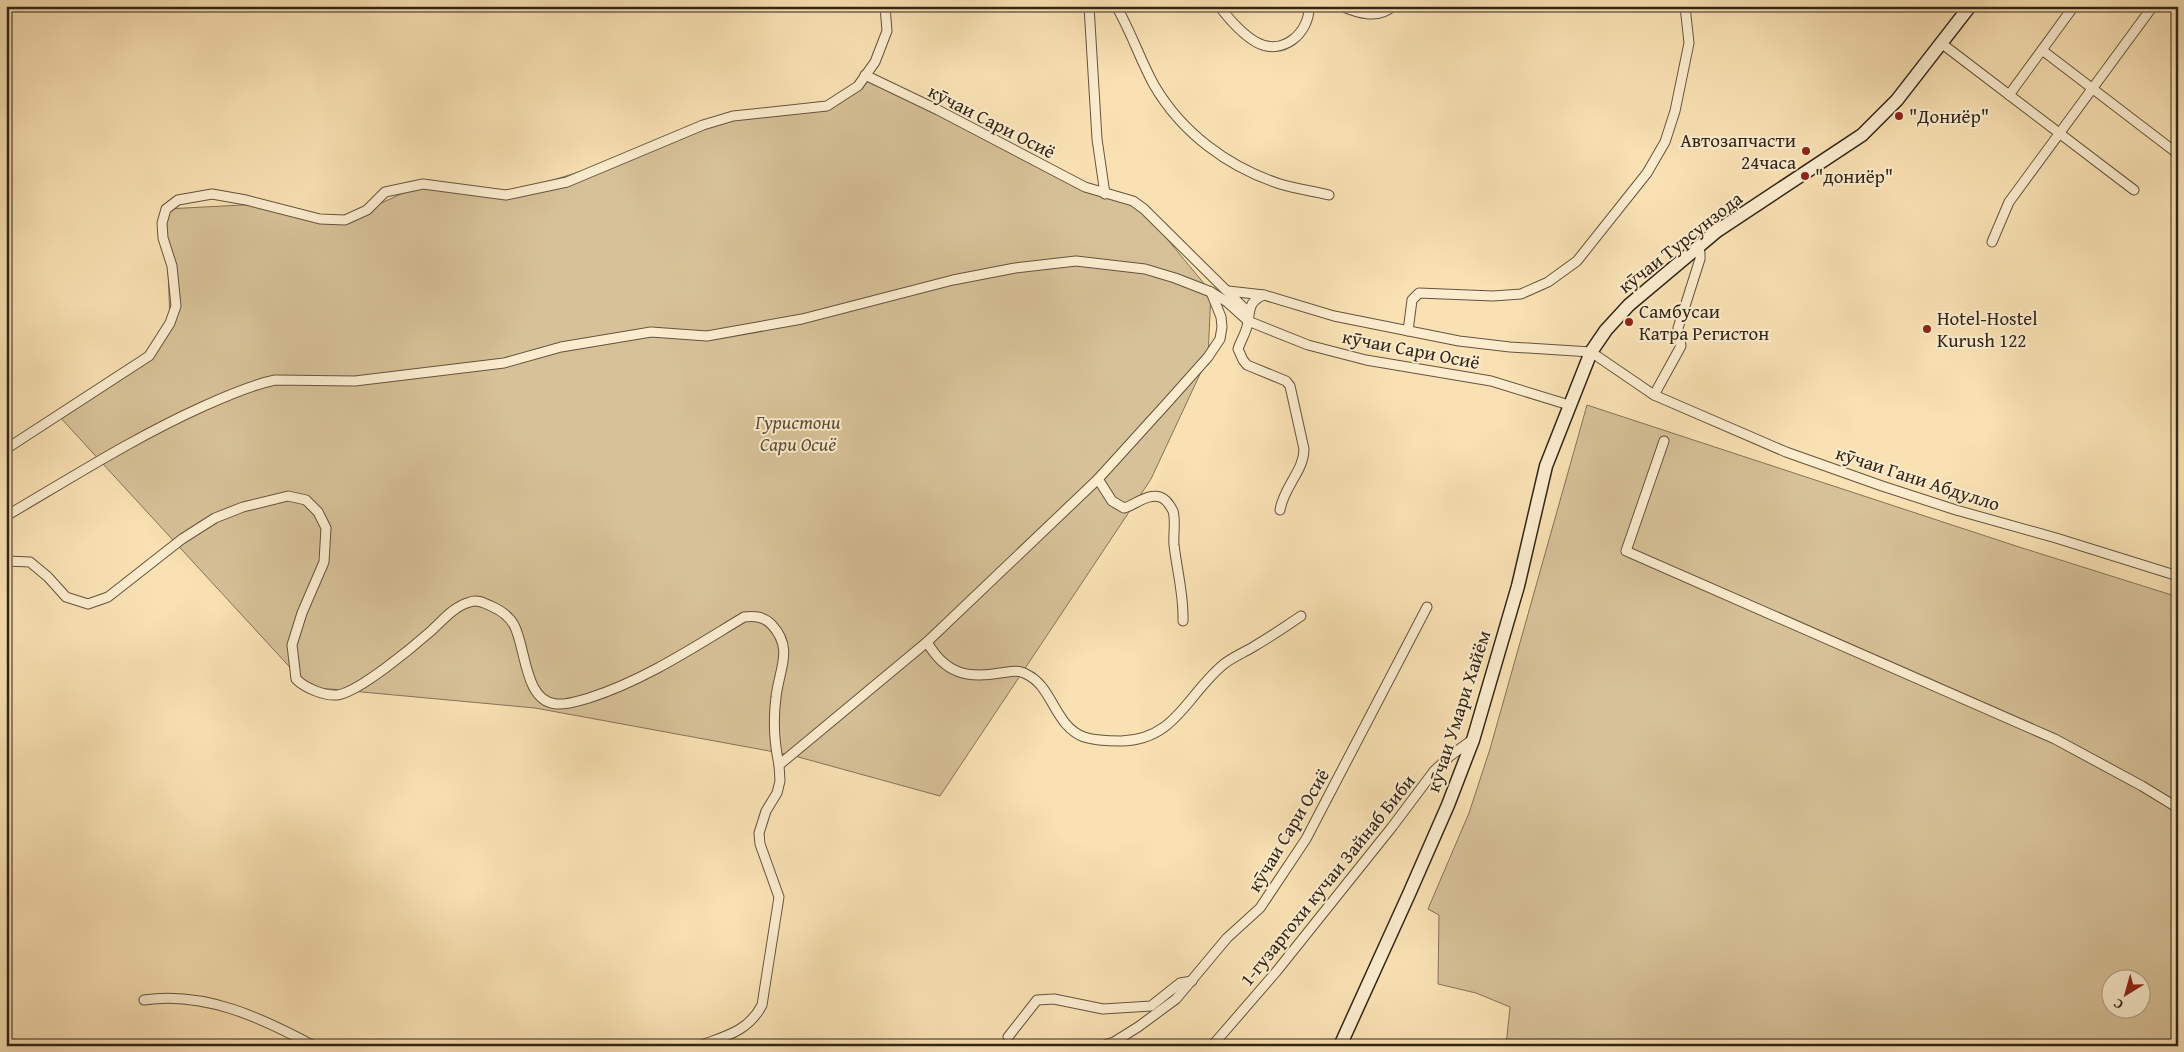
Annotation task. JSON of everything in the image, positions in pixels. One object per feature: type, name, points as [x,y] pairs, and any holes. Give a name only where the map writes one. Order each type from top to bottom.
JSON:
[{"type":"main road","name":"кӯчаи Турсунзода","points":[[1569,405],[1591,352],[1606,330],[1629,305],[1717,231],[1862,135],[1897,100],[1970,6]]},
{"type":"main road","name":"кӯчаи Умари Хайём","points":[[1340,1046],[1409,894],[1473,740],[1518,586],[1546,466],[1569,405]]},
{"type":"street","points":[[6,449],[149,356],[160,341],[176,306],[172,266],[163,238],[162,222],[166,209],[178,200],[212,194],[246,200],[320,219],[344,220],[367,210],[385,192],[423,184],[506,196],[567,182],[703,125],[733,116],[827,106],[858,86],[875,62],[887,31],[885,6]]},
{"type":"street","points":[[1089,6],[1097,140],[1105,194]]},
{"type":"street","points":[[1116,6],[1154,84],[1173,115],[1211,150],[1239,166],[1280,184],[1329,195]]},
{"type":"street","points":[[1219,6],[1239,29],[1255,42],[1265,46],[1281,46],[1298,37],[1307,23],[1309,6]]},
{"type":"street","points":[[1341,6],[1360,15],[1374,14],[1392,6]]},
{"type":"street","points":[[1408,331],[1412,300],[1419,292],[1493,296],[1521,294],[1548,282],[1578,261],[1646,173],[1665,142],[1675,111],[1689,43],[1685,6]]},
{"type":"street","points":[[2009,95],[2074,6]]},
{"type":"street","points":[[1992,242],[2009,202],[2153,6]]},
{"type":"street","points":[[1941,43],[2134,190]]},
{"type":"street","points":[[2042,50],[2178,154]]},
{"type":"street","name":"кӯчаи Сари Осиё","points":[[865,76],[938,110],[1085,187],[1133,201],[1144,208],[1228,291],[1248,317],[1308,345],[1366,360],[1491,381],[1569,405]]},
{"type":"street","points":[[1654,395],[1681,346],[1678,328],[1700,259],[1698,248]]},
{"type":"street","points":[[6,516],[158,427],[221,398],[263,382],[276,380],[355,381],[504,363],[561,347],[651,332],[707,336],[802,319],[953,280],[1015,268],[1076,261],[1145,269],[1211,292],[1248,317]]},
{"type":"street","points":[[1228,291],[1264,295],[1334,316],[1459,341],[1510,347],[1591,352]]},
{"type":"street","points":[[779,765],[927,642],[1098,479],[1208,358],[1220,339],[1221,316],[1211,292]]},
{"type":"street","points":[[1264,295],[1253,302],[1238,349],[1247,365],[1286,381],[1290,386],[1304,449],[1301,464],[1282,497],[1280,510]]},
{"type":"street","name":"кӯчаи Гани Абдулло","points":[[1591,352],[1654,395],[1744,435],[1882,486],[2178,576]]},
{"type":"street","points":[[1664,440],[1626,551],[2055,739],[2135,782],[2178,808]]},
{"type":"street","points":[[1098,479],[1112,501],[1124,508],[1149,497],[1159,496],[1167,501],[1173,511],[1175,553],[1184,600],[1183,621]]},
{"type":"street","points":[[6,561],[30,562],[48,577],[66,597],[88,604],[108,597],[182,539],[215,518],[243,507],[288,496],[306,500],[318,512],[326,528],[324,562],[302,613],[292,645],[296,679],[306,688],[337,695],[359,686],[415,645],[455,610],[471,601],[479,601],[506,615],[518,634],[533,686],[540,697],[555,704],[576,702],[637,680],[744,617],[756,616],[769,622],[779,633],[784,644],[776,695],[774,725],[780,781],[779,787],[761,823],[759,833],[760,844],[779,897],[762,1005],[756,1017],[748,1025],[699,1046]]},
{"type":"street","name":"кӯчаи Сари Осиё","points":[[1102,1046],[1114,1042],[1138,1027],[1176,999],[1227,938],[1260,908],[1306,839],[1427,607]]},
{"type":"street","points":[[927,642],[934,655],[945,665],[968,675],[982,676],[1018,671],[1026,673],[1042,687],[1062,720],[1083,737],[1103,741],[1133,741],[1149,737],[1167,726],[1222,666],[1301,616]]},
{"type":"street","name":"1-гузаргохи кучаи Зайнаб Биби","points":[[1212,1046],[1276,972],[1392,827],[1434,770],[1473,740]]},
{"type":"street","points":[[1008,1037],[1037,1000],[1054,999],[1103,1009],[1151,1006],[1180,983],[1192,981]]},
{"type":"street","points":[[144,1000],[162,998],[191,1000],[228,1007],[276,1026],[314,1046]]},
{"type":"green space","name":"Гуристони Сари Осиё","points":[[865,75],[1085,187],[1139,205],[1211,292],[1208,357],[1151,479],[940,796],[791,755],[535,708],[308,687],[58,415],[149,356],[170,323],[166,209],[262,204],[344,220],[423,184],[506,195],[629,156],[733,116],[827,106]]},
{"type":"green space","points":[[1587,405],[2016,546],[2178,597],[2178,1046],[1506,1046],[1510,1007],[1476,993],[1438,984],[1439,915],[1428,909],[1469,813],[1490,749]]},
{"type":"place","name":"\"Дониёр\"","points":[[1899,116]]},
{"type":"place","name":"Автозапчасти 24часа","points":[[1806,151]]},
{"type":"place","name":"\"дониёр\"","points":[[1805,176]]},
{"type":"place","name":"Самбусаи Катра Регистон","points":[[1629,322]]},
{"type":"place","name":"Hotel-Hostel Kurush 122","points":[[1927,329]]}]
